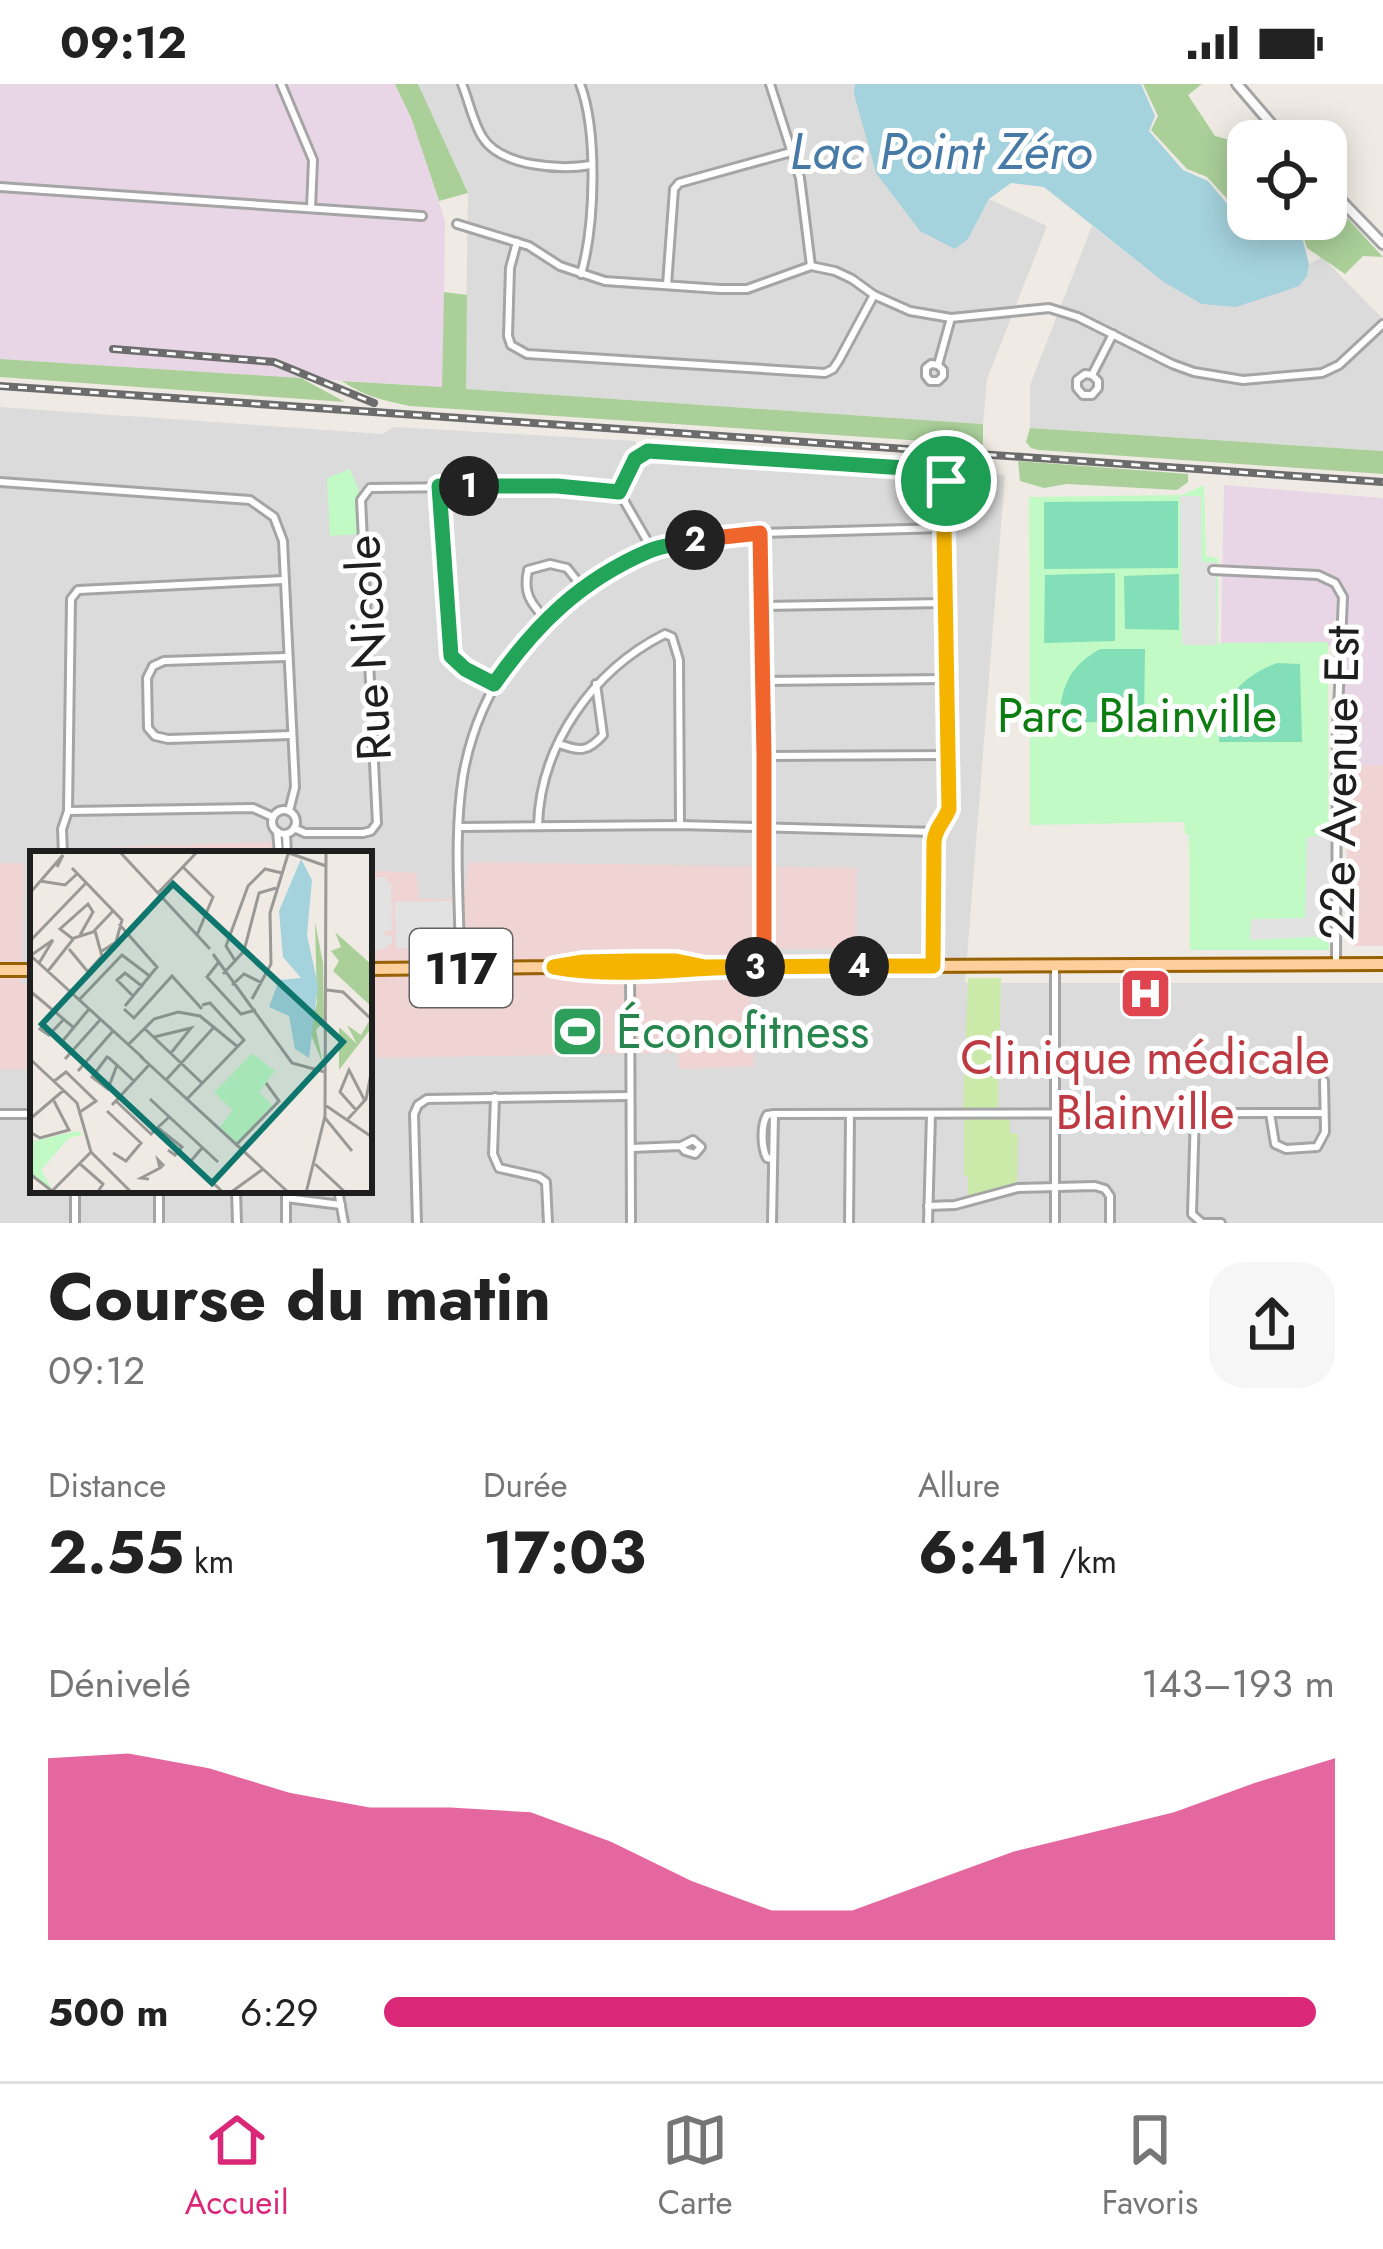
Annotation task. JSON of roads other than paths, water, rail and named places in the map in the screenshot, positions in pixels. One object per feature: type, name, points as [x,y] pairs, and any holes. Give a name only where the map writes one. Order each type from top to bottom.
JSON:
[{"type":"main road","name":"117","points":[[372,969],[554,967],[582,973],[676,961],[705,967],[1383,964]]},
{"type":"street","points":[[281,84],[313,160],[311,208]]},
{"type":"street","points":[[462,84],[484,140],[500,154],[565,170],[591,165]]},
{"type":"street","points":[[580,84],[588,109],[591,165],[589,245],[581,274]]},
{"type":"street","points":[[770,84],[800,178],[811,266]]},
{"type":"street","points":[[1237,84],[1268,120]]},
{"type":"street","points":[[667,285],[674,189],[680,183],[791,152]]},
{"type":"street","points":[[0,187],[422,216]]},
{"type":"street","points":[[1347,206],[1383,244]]},
{"type":"street","points":[[457,224],[517,242],[605,281],[747,289],[811,266],[835,271],[910,310],[951,318],[1049,308],[1078,316],[1172,364],[1243,380],[1322,373],[1381,330]]},
{"type":"street","points":[[517,242],[510,268],[508,336],[511,345],[527,354],[825,373],[839,360],[874,295]]},
{"type":"street","points":[[938,364],[951,318]]},
{"type":"street","points":[[1092,375],[1113,334]]},
{"type":"street","points":[[652,549],[619,492],[635,459],[648,451],[943,472],[949,809],[935,832],[933,966]]},
{"type":"street","points":[[0,482],[250,500],[278,524],[283,541],[295,788],[289,811]]},
{"type":"street","points":[[439,486],[451,656],[494,684]]},
{"type":"street","name":"Rue Nicole","points":[[286,831],[362,833],[377,823],[361,500],[370,488],[557,486],[619,492]]},
{"type":"street","points":[[460,968],[459,827],[469,750],[494,684],[544,619],[583,588],[652,549],[716,536],[944,528]]},
{"type":"street","points":[[760,533],[764,967]]},
{"type":"street","points":[[544,619],[528,601],[528,571],[550,564],[567,568],[583,588]]},
{"type":"street","name":"22e Avenue Est","points":[[1213,570],[1318,575],[1335,583],[1342,597],[1336,964]]},
{"type":"street","points":[[63,851],[62,829],[68,811],[71,599],[79,590],[91,587],[284,580]]},
{"type":"street","points":[[763,606],[945,603]]},
{"type":"street","points":[[538,826],[543,781],[573,717],[596,685],[622,661],[665,634],[672,637],[679,660],[680,825]]},
{"type":"street","points":[[288,657],[164,661],[153,666],[147,678],[148,728],[155,736],[168,739],[291,735]]},
{"type":"street","points":[[764,681],[946,679]]},
{"type":"street","points":[[559,744],[577,750],[592,747],[603,735],[596,685]]},
{"type":"street","points":[[764,756],[948,754]]},
{"type":"street","points":[[68,811],[253,808],[263,810],[273,818],[274,827],[286,831]]},
{"type":"street","points":[[273,818],[280,811],[289,811],[295,818],[286,831],[283,851]]},
{"type":"street","points":[[459,827],[680,825],[935,832]]},
{"type":"street","points":[[1055,965],[1055,1223]]},
{"type":"street","points":[[630,967],[631,1223]]},
{"type":"street","points":[[1270,1113],[1275,1144],[1286,1149],[1317,1147],[1325,1132],[1324,1081]]},
{"type":"street","points":[[416,1223],[414,1114],[427,1099],[630,1096]]},
{"type":"street","points":[[495,1097],[493,1154],[504,1171],[546,1182],[548,1223]]},
{"type":"street","points":[[1195,1113],[1192,1214],[1202,1223],[1221,1223]]},
{"type":"street","points":[[772,1223],[774,1114],[1324,1113]]},
{"type":"street","points":[[849,1223],[850,1114]]},
{"type":"street","points":[[928,1223],[931,1114]]},
{"type":"street","points":[[631,1148],[681,1146]]},
{"type":"street","points":[[928,1206],[955,1205],[1018,1188],[1096,1186],[1110,1196],[1110,1223]]},
{"type":"street","points":[[236,1193],[237,1223]]},
{"type":"street","points":[[339,1193],[344,1223]]},
{"type":"street","points":[[286,1223],[286,1194],[341,1205]]},
{"type":"water","name":"Lac Point Zéro","points":[[855,84],[1141,84],[1155,116],[1149,131],[1183,170],[1208,181],[1227,204],[1227,240],[1303,240],[1307,276],[1299,286],[1236,307],[1202,304],[1165,283],[1044,187],[1011,183],[989,199],[968,239],[955,249],[920,231],[876,173]]},
{"type":"railway","points":[[113,349],[274,362],[374,403]]},
{"type":"railway","points":[[0,386],[1383,482]]},
{"type":"place","name":"Clinique médicale Blainville","points":[[1145,994]]},
{"type":"place","name":"Éconofitness","points":[[577,1031]]},
{"type":"park label","name":"Parc Blainville","points":[[1137,715]]}]
